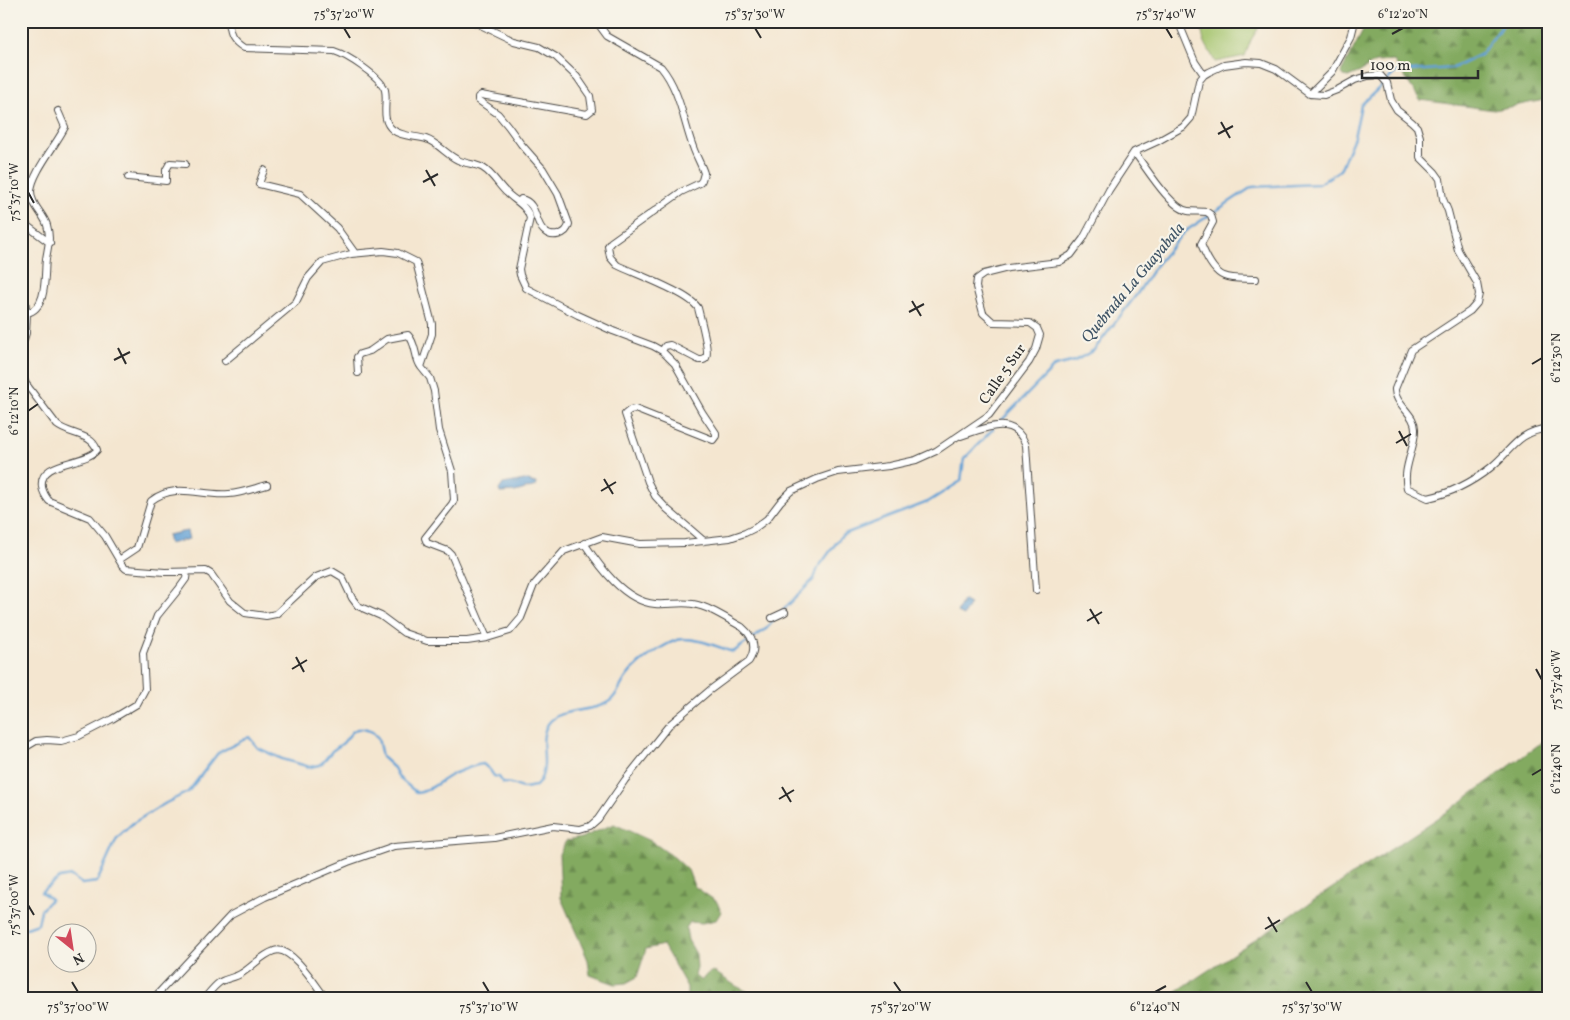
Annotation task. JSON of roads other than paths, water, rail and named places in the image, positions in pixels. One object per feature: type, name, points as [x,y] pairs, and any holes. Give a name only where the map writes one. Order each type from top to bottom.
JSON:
[{"type":"street","points":[[229,21],[230,35],[237,44],[244,48],[334,51],[343,54],[377,79],[384,88],[385,116],[392,130],[428,140],[458,160],[484,168],[529,214],[530,218],[520,269],[520,275],[526,288],[613,331],[653,346],[662,351],[675,364],[716,436],[713,440],[635,409],[625,414],[648,482],[655,496],[704,541]]},
{"type":"street","points":[[472,21],[514,41],[539,47],[556,57],[577,77],[590,96],[592,110],[587,114],[481,95],[478,97],[478,100],[498,114],[521,144],[543,168],[558,194],[569,224],[568,228],[564,234],[548,234],[542,230],[534,210],[528,202],[521,200],[518,202]]},
{"type":"street","points":[[596,21],[607,36],[660,67],[666,74],[677,95],[693,149],[704,173],[700,183],[680,192],[608,246],[610,258],[617,265],[682,294],[695,303],[698,308],[707,348],[705,359],[699,360],[670,345],[665,346],[662,351]]},
{"type":"street","points":[[1178,21],[1195,62],[1204,75]]},
{"type":"street","points":[[1310,94],[1332,72],[1351,37],[1355,21]]},
{"type":"street","points":[[1256,279],[1226,277],[1218,272],[1201,244],[1213,222],[1209,214],[1188,211],[1178,207],[1167,196],[1134,152],[1186,125],[1191,118],[1199,80],[1204,75],[1224,65],[1246,62],[1261,63],[1276,69],[1310,94],[1324,95],[1355,80],[1380,75],[1386,81],[1391,100],[1397,110],[1417,127],[1420,137],[1420,157],[1440,179],[1443,199],[1458,250],[1477,283],[1479,294],[1477,303],[1470,311],[1411,350],[1400,374],[1395,394],[1416,428],[1408,467],[1407,488],[1428,498],[1461,488],[1491,468],[1523,436],[1537,430],[1549,428]]},
{"type":"street","points":[[27,313],[35,308],[42,296],[50,243],[47,224],[35,205],[31,191],[36,174],[59,140],[64,127],[58,111]]},
{"type":"street","name":"Calle 5 Sur","points":[[187,572],[206,571],[211,574],[230,601],[245,613],[266,616],[276,614],[316,577],[332,571],[342,577],[358,606],[382,616],[404,633],[427,642],[467,641],[510,631],[521,618],[534,585],[564,550],[602,537],[640,544],[685,543],[730,538],[755,528],[767,519],[791,491],[817,479],[838,472],[889,466],[916,460],[936,451],[989,415],[1029,362],[1036,349],[1040,335],[1037,328],[1030,323],[993,322],[983,313],[976,287],[977,279],[984,274],[1008,268],[1059,262],[1071,255],[1083,239],[1109,190],[1134,152]]},
{"type":"street","points":[[128,177],[166,181],[166,170],[170,163],[185,164]]},
{"type":"street","points":[[264,170],[258,184],[300,194],[337,228],[355,253]]},
{"type":"street","points":[[21,225],[26,225],[50,243]]},
{"type":"street","points":[[225,361],[296,302],[308,278],[322,262],[355,253],[383,251],[398,253],[416,262],[432,324],[432,334],[421,367]]},
{"type":"street","points":[[21,275],[27,313],[26,333],[21,349]]},
{"type":"street","points":[[358,372],[358,356],[370,351],[387,339],[408,336],[413,342],[418,364],[430,378],[434,391],[439,430],[452,471],[454,500],[425,538],[425,541],[451,554],[486,638]]},
{"type":"street","points":[[21,372],[26,384],[57,426],[62,430],[95,443],[97,450],[91,455],[51,469],[44,474],[42,484],[45,496],[50,501],[90,518],[126,569],[187,572],[186,579],[157,616],[143,653],[144,689],[137,704],[79,736],[61,741],[36,741],[21,750]]},
{"type":"street","points":[[958,437],[1002,424],[1018,432],[1023,438],[1026,445],[1036,590]]},
{"type":"street","points":[[119,560],[137,548],[151,501],[160,495],[183,490],[227,494],[267,485]]},
{"type":"street","points":[[153,999],[231,914],[265,897],[348,862],[394,846],[494,838],[553,826],[580,829],[590,826],[598,819],[625,780],[658,738],[710,690],[749,662],[753,655],[753,639],[742,627],[692,604],[654,604],[640,601],[601,569],[584,543]]},
{"type":"street","points":[[772,618],[785,612]]},
{"type":"street","points":[[204,999],[219,982],[240,975],[271,952],[278,950],[290,955],[298,962],[326,999]]},
{"type":"water","points":[[524,480],[536,483],[536,486],[515,492],[500,493],[499,490],[503,484]]},
{"type":"water","points":[[187,531],[189,539],[169,544],[167,535]]},
{"type":"water","points":[[963,600],[970,604],[963,616],[957,613]]},
{"type":"waterway","name":"Quebrada La Guayabala","points":[[997,425],[1055,366],[1075,361],[1094,350],[1137,294],[1156,265],[1184,232],[1252,187],[1319,184],[1340,170],[1354,137],[1361,105],[1396,72],[1453,68],[1480,55],[1506,21]]},
{"type":"waterway","name":"Quebrada La Guayabala","points":[[782,611],[814,579],[818,568],[842,535],[928,502],[961,481],[964,459],[993,429]]},
{"type":"waterway","name":"Quebrada La Guayabala","points":[[21,928],[24,929],[38,924],[41,910],[51,899],[41,892],[59,878],[71,876],[82,884],[97,882],[117,838],[133,823],[188,792],[218,753],[249,737],[258,748],[282,759],[310,767],[323,762],[352,732],[357,729],[364,729],[372,732],[378,738],[382,757],[394,768],[399,778],[417,793],[431,788],[453,774],[483,764],[494,776],[499,777],[503,783],[521,788],[536,786],[541,779],[543,771],[543,739],[548,724],[553,718],[569,712],[596,707],[611,700],[632,670],[654,652],[671,643],[691,639],[733,652],[766,629],[775,619]]}]
